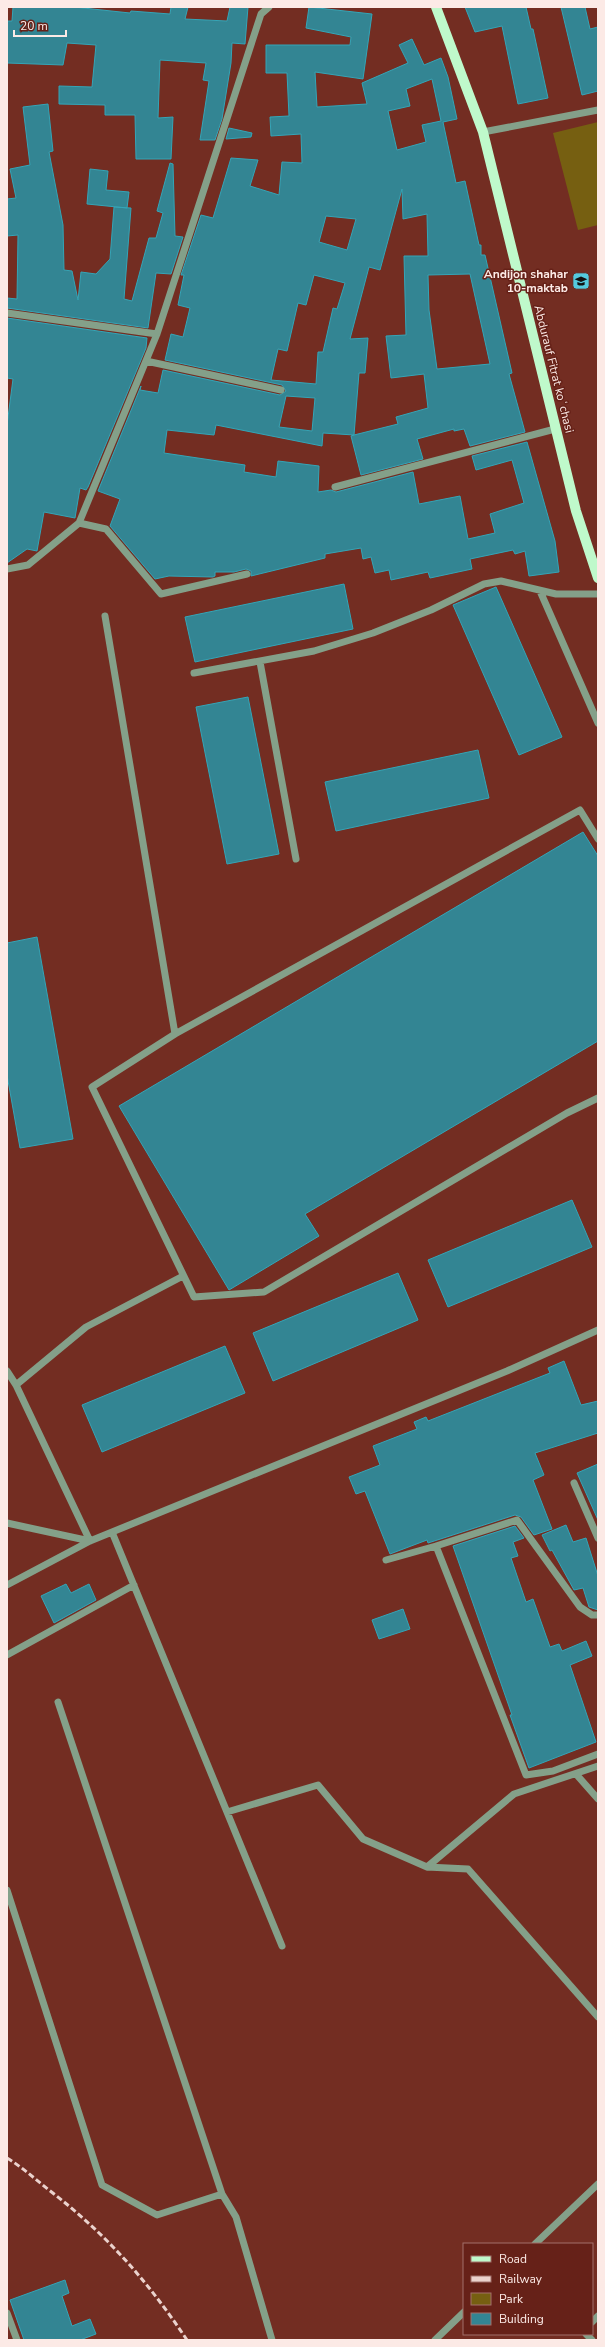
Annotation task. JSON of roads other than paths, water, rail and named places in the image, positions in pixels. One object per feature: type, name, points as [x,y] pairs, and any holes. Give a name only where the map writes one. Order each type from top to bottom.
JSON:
[{"type":"main road","name":"Abdurauf Fitrat koʻchasi","points":[[436,7],[483,132],[576,511],[598,578]]},
{"type":"street","points":[[7,569],[28,565],[79,523],[157,334],[262,14],[269,7]]},
{"type":"street","points":[[483,132],[598,110]]},
{"type":"street","points":[[7,314],[157,334]]},
{"type":"street","points":[[146,361],[282,390]]},
{"type":"street","points":[[335,487],[555,429]]},
{"type":"street","points":[[79,523],[106,529],[161,594],[247,574]]},
{"type":"street","points":[[194,673],[314,651],[373,633],[431,610],[484,584],[501,581],[556,594],[598,594]]},
{"type":"street","points":[[540,591],[598,724]]},
{"type":"street","points":[[105,616],[175,1034]]},
{"type":"street","points":[[260,662],[296,859]]},
{"type":"street","points":[[598,839],[580,810],[175,1034],[92,1087],[194,1297],[264,1292],[567,1113],[598,1098]]},
{"type":"street","points":[[16,1385],[86,1327],[183,1276]]},
{"type":"street","points":[[7,1585],[90,1541],[507,1371],[598,1330]]},
{"type":"street","points":[[7,1371],[16,1385],[90,1541]]},
{"type":"street","points":[[574,1483],[598,1538]]},
{"type":"street","points":[[386,1560],[436,1546],[517,1520],[580,1607],[592,1616],[598,1615]]},
{"type":"street","points":[[7,1523],[90,1541]]},
{"type":"street","points":[[112,1532],[282,1946]]},
{"type":"street","points":[[436,1546],[526,1775],[553,1771],[598,1754]]},
{"type":"street","points":[[7,1655],[134,1585]]},
{"type":"street","points":[[58,1702],[222,2194],[236,2217],[272,2340]]},
{"type":"street","points":[[427,1867],[514,1794],[598,1766]]},
{"type":"street","points":[[576,1774],[598,1799]]},
{"type":"street","points":[[227,1812],[318,1785],[363,1839],[427,1867],[468,1869],[598,2017]]},
{"type":"street","points":[[7,1890],[102,2185],[157,2215],[222,2194]]},
{"type":"street","points":[[536,2243],[598,2184]]},
{"type":"street","points":[[7,2313],[17,2340]]},
{"type":"street","points":[[435,2340],[463,2313]]},
{"type":"railway","points":[[7,2158],[70,2207],[107,2241],[157,2297],[187,2340]]},
{"type":"place","name":"Andijon shahar 10-maktab","points":[[581,281]]}]
